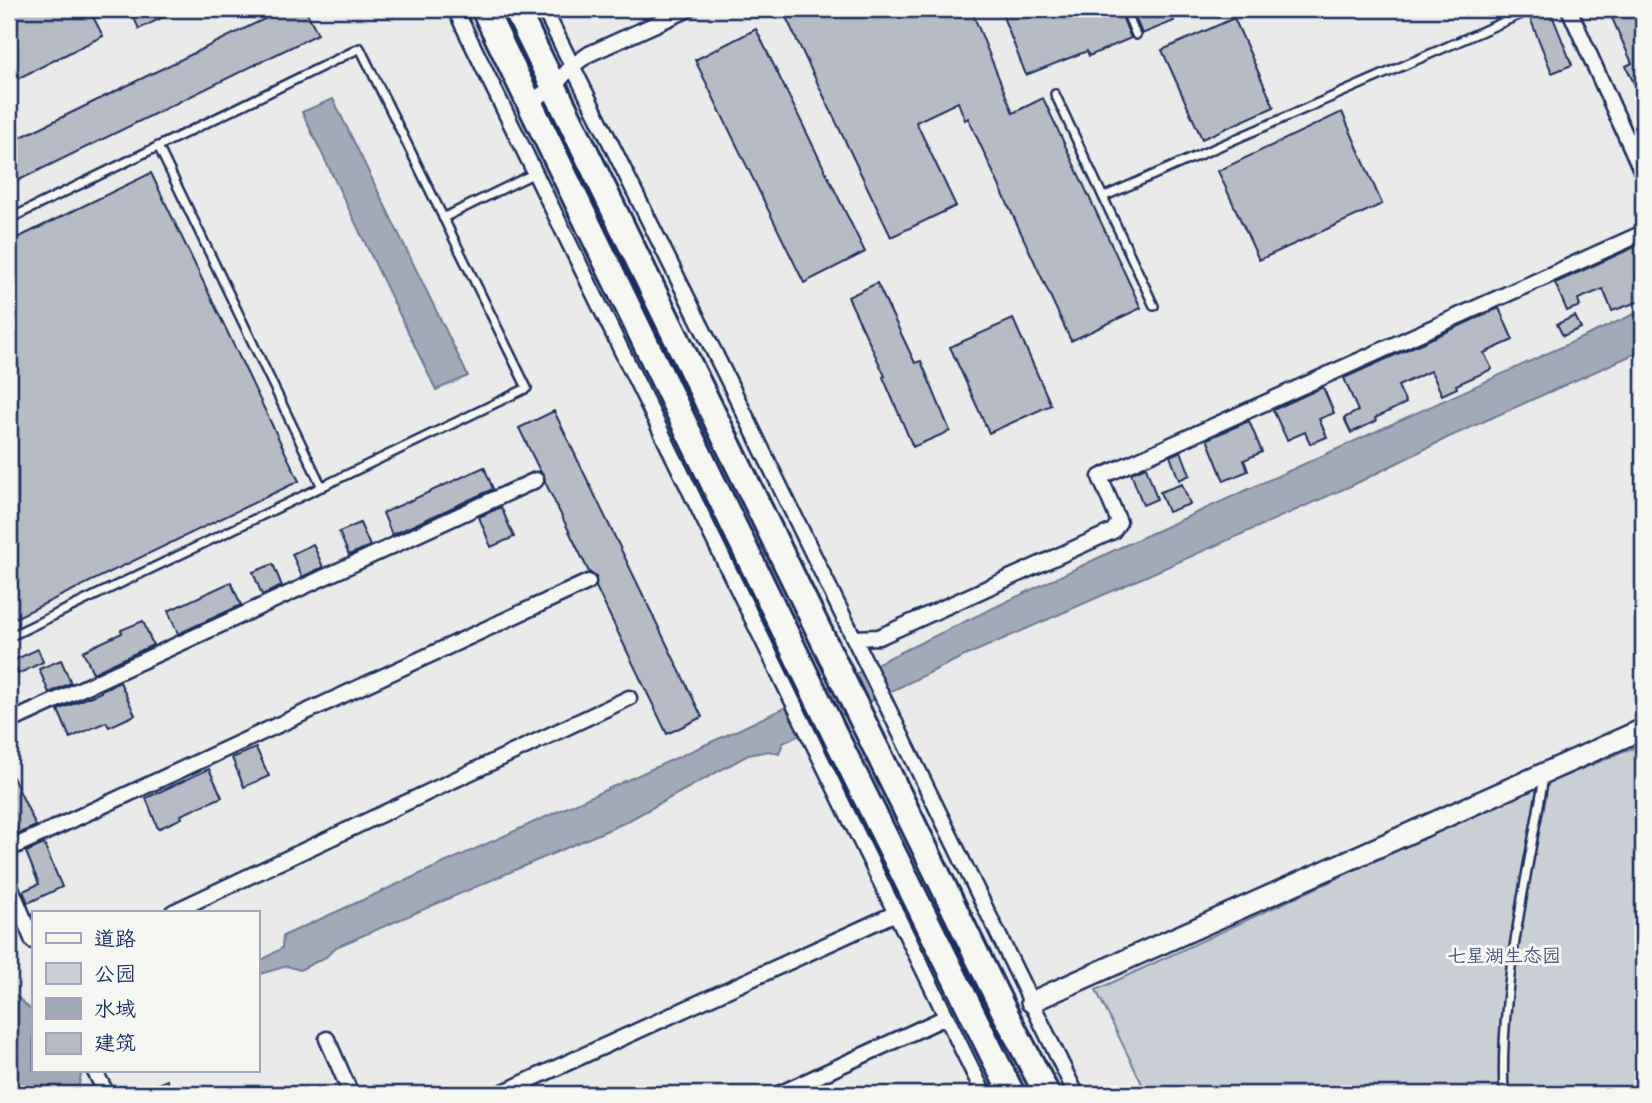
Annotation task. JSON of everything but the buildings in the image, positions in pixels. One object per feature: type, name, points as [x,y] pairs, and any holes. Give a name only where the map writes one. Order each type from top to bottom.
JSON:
[{"type":"highway","points":[[484,9],[833,731],[1012,1094]]},
{"type":"highway","points":[[516,9],[1047,1094]]},
{"type":"street","points":[[455,9],[984,1094]]},
{"type":"street","points":[[544,9],[1076,1094]]},
{"type":"street","points":[[530,103],[554,86],[572,66],[589,54],[689,9]]},
{"type":"street","points":[[1569,9],[1643,174]]},
{"type":"street","points":[[535,173],[558,161]]},
{"type":"street","points":[[854,638],[878,637],[1113,531],[1119,523],[1100,477],[1643,233]]},
{"type":"street","points":[[9,722],[536,480]]},
{"type":"street","points":[[9,849],[588,582]]},
{"type":"street","points":[[175,911],[629,698]]},
{"type":"street","points":[[1031,1002],[1643,729]]},
{"type":"street","points":[[9,883],[32,939]]},
{"type":"street","points":[[499,1094],[896,913]]},
{"type":"street","points":[[779,1094],[946,1017]]},
{"type":"street","points":[[327,1039],[351,1094]]},
{"type":"street","points":[[96,1075],[107,1094]]},
{"type":"lane","points":[[1125,9],[1136,35]]},
{"type":"lane","points":[[1103,197],[1533,9]]},
{"type":"lane","points":[[9,219],[360,48],[527,388],[9,637]]},
{"type":"lane","points":[[1055,94],[1154,306]]},
{"type":"lane","points":[[158,146],[322,487]]},
{"type":"lane","points":[[443,218],[535,173]]},
{"type":"lane","points":[[1504,1094],[1503,1070],[1511,971],[1545,773]]},
{"type":"green space","name":"七星湖生态园","points":[[1643,744],[1643,1094],[1147,1094],[1096,990],[1506,800]]},
{"type":"water","points":[[333,99],[468,376],[436,390],[302,112]]},
{"type":"water","points":[[1643,310],[1643,350],[1449,437],[1355,484],[958,659],[783,743],[779,754],[769,751],[748,755],[624,823],[336,947],[326,957],[300,970],[287,966],[259,974],[259,962],[282,948],[283,936],[740,729],[1119,548]]},
{"type":"water","points":[[9,989],[32,1011],[32,1072],[82,1072],[77,1094],[9,1094]]}]
